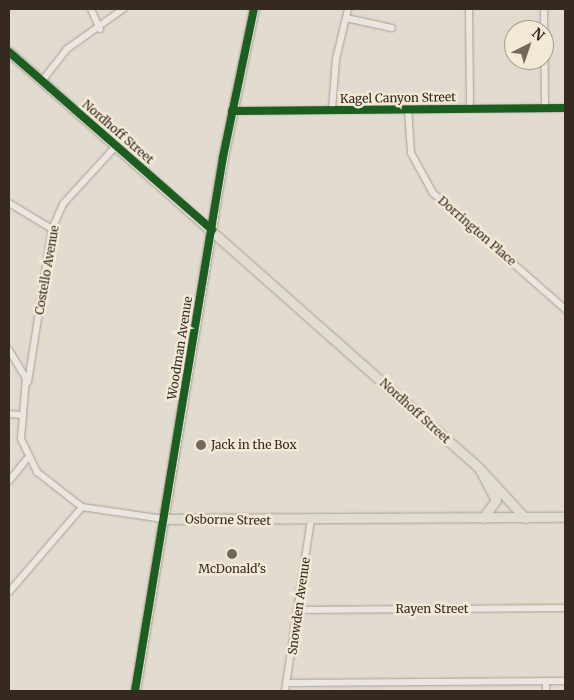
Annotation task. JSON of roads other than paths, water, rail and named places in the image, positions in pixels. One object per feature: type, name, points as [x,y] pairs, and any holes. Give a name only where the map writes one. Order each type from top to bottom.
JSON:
[{"type":"main road","name":"Woodman Avenue","points":[[135,691],[232,110],[254,9]]},
{"type":"main road","name":"Nordhoff Street","points":[[9,52],[479,468],[525,518]]},
{"type":"main road","points":[[479,468],[496,500],[482,518]]},
{"type":"main road","name":"Osborne Street","points":[[163,518],[311,520],[565,518]]},
{"type":"street","points":[[91,9],[100,30]]},
{"type":"street","points":[[42,81],[67,49],[100,30],[123,9]]},
{"type":"street","points":[[332,110],[336,58],[348,9]]},
{"type":"street","points":[[469,9],[470,108]]},
{"type":"street","points":[[544,9],[545,108]]},
{"type":"street","points":[[346,18],[392,28]]},
{"type":"street","name":"Kagel Canyon Street","points":[[232,110],[565,108]]},
{"type":"street","name":"Dorrington Place","points":[[408,110],[411,152],[433,193],[565,309]]},
{"type":"street","name":"Costello Avenue","points":[[27,386],[52,229],[62,204],[116,146]]},
{"type":"street","points":[[9,203],[52,229]]},
{"type":"street","points":[[9,350],[24,370],[27,386],[23,415],[27,459],[9,480]]},
{"type":"street","points":[[9,414],[23,415]]},
{"type":"street","name":"Osborne Street","points":[[27,459],[53,487],[82,507],[163,518]]},
{"type":"street","points":[[9,592],[82,507]]},
{"type":"street","name":"Snowden Avenue","points":[[285,691],[299,610],[311,520]]},
{"type":"street","name":"Rayen Street","points":[[299,610],[565,608]]},
{"type":"street","points":[[546,681],[546,691]]},
{"type":"street","points":[[287,683],[565,681]]},
{"type":"place","name":"Jack in the Box","points":[[201,445]]},
{"type":"place","name":"McDonald's","points":[[232,554]]}]
